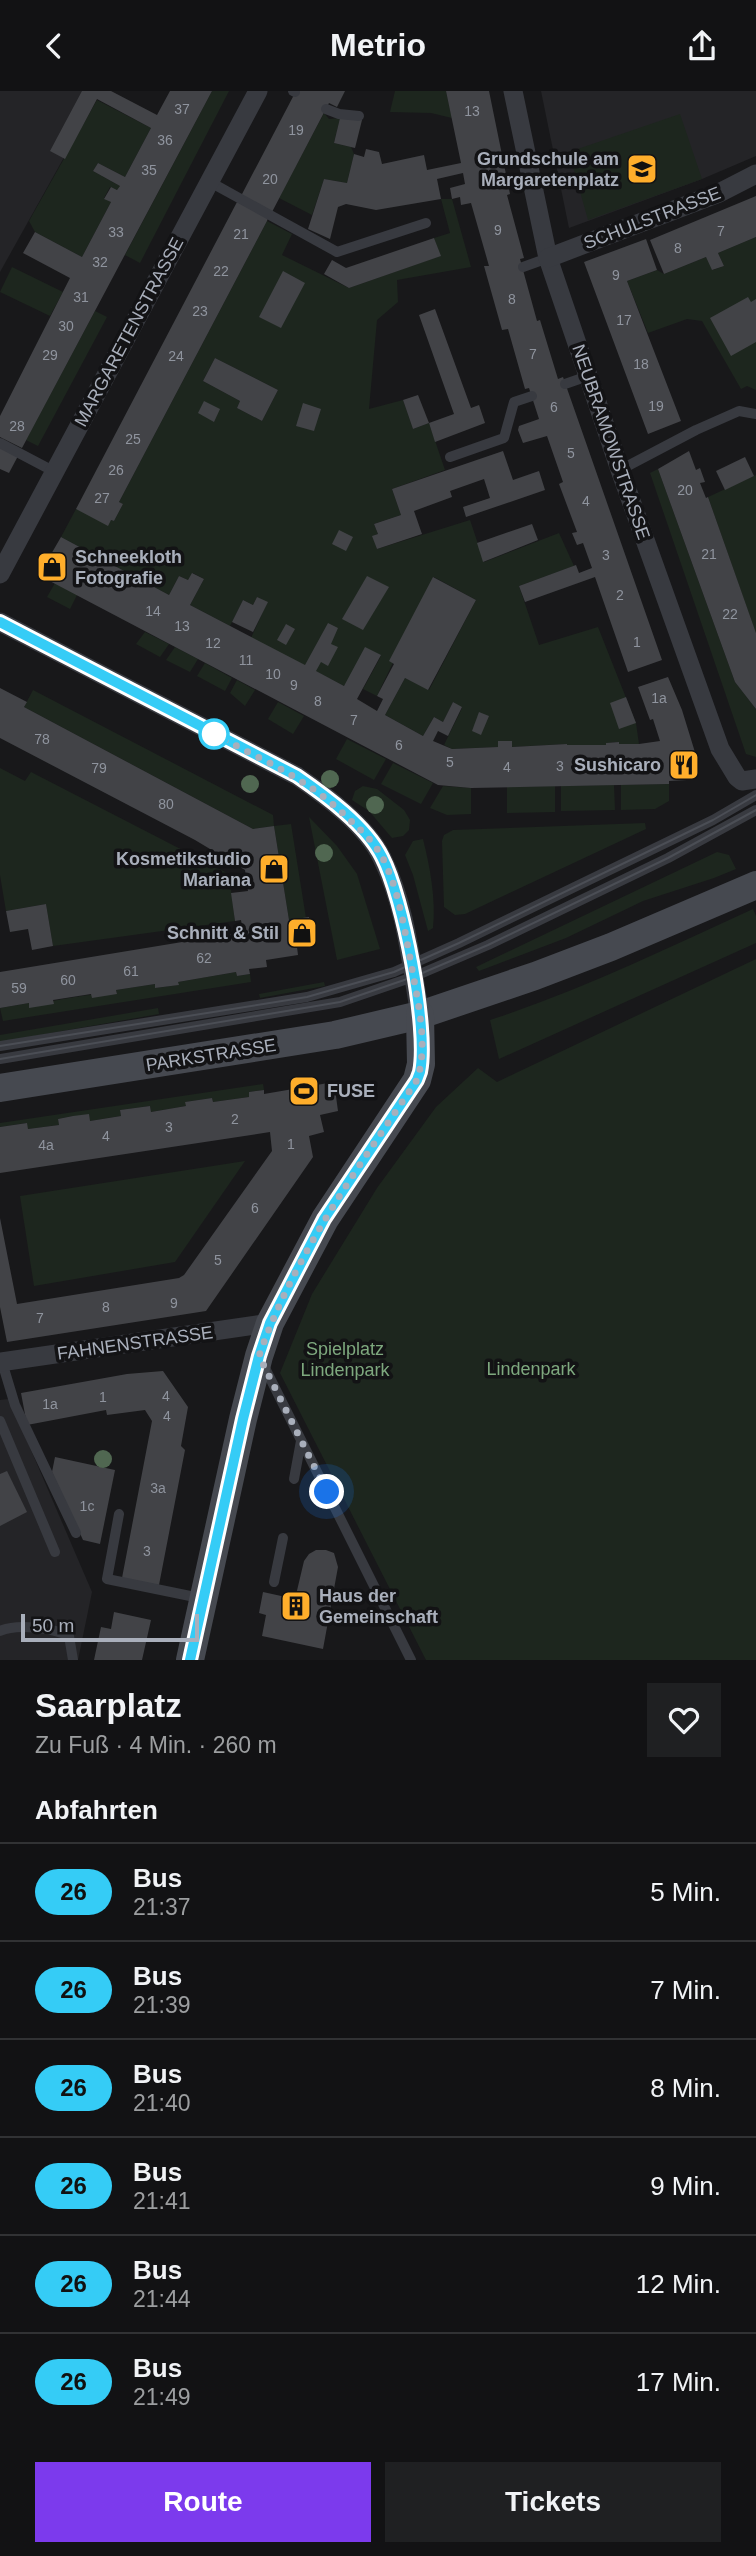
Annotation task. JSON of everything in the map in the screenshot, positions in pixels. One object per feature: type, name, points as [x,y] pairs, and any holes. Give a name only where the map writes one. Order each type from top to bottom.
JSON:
[{"type":"main road","name":"PARKSTRASSE","points":[[0,1088],[346,1033],[420,1015],[611,947],[756,885]]},
{"type":"main road","points":[[190,1660],[243,1419],[270,1323],[324,1219],[417,1080],[421,1064],[420,1015]]},
{"type":"street","name":"MARGARETENSTRASSE","points":[[0,574],[258,91]]},
{"type":"street","name":"NEUBRAMOWSTRASSE","points":[[513,91],[548,258],[620,470],[710,725],[720,749],[737,777],[751,785]]},
{"type":"street","name":"SCHULSTRASSE","points":[[548,258],[719,193],[756,174]]},
{"type":"street","points":[[0,622],[297,776],[327,797],[382,856],[394,890],[420,1015]]},
{"type":"street","name":"FAHNENSTRASSE","points":[[1,1362],[270,1323]]},
{"type":"lane","points":[[326,109],[339,114],[359,116]]},
{"type":"lane","points":[[210,182],[337,252],[426,223]]},
{"type":"lane","points":[[523,267],[548,258]]},
{"type":"lane","points":[[565,384],[588,376]]},
{"type":"lane","points":[[450,457],[504,438],[513,402],[532,396]]},
{"type":"lane","points":[[620,470],[695,430],[739,411],[756,414]]},
{"type":"lane","points":[[0,443],[55,472]]},
{"type":"lane","points":[[0,1059],[340,1002],[412,971],[702,826],[751,785]]},
{"type":"lane","points":[[0,1046],[307,997],[412,971],[488,945],[668,858],[756,810]]},
{"type":"lane","points":[[259,1356],[411,1660]]},
{"type":"lane","points":[[1,1362],[15,1405],[76,1533]]},
{"type":"lane","points":[[0,1421],[55,1552]]},
{"type":"lane","points":[[294,1479],[301,1440]]},
{"type":"lane","points":[[119,1514],[107,1579],[204,1599]]},
{"type":"lane","points":[[274,1583],[282,1538]]},
{"type":"lane","points":[[0,1631],[7,1627],[56,1629],[69,1636],[74,1660]]},
{"type":"shaded area","points":[[0,91],[101,91],[0,272]]},
{"type":"shaded area","name":"Grundschule am Margaretenplatz","points":[[541,91],[756,91],[756,156],[569,228]]},
{"type":"shaded area","points":[[9,1399],[92,1592],[78,1660],[0,1660],[0,1400]]},
{"type":"green space","points":[[212,91],[229,91],[140,263],[125,255]]},
{"type":"green space","points":[[395,91],[446,91],[452,118],[431,113],[390,112]]},
{"type":"green space","points":[[97,100],[151,128],[125,177],[98,163],[93,171],[120,186],[117,190],[110,187],[104,198],[111,202],[82,257],[35,232],[29,221]]},
{"type":"green space","points":[[324,113],[329,119],[340,118],[334,143],[351,147],[354,154],[347,183],[324,179],[312,215],[279,198]]},
{"type":"green space","points":[[680,114],[702,179],[588,220],[569,152]]},
{"type":"green space","points":[[441,199],[452,199],[471,267],[397,280],[398,302],[377,320],[369,409],[403,400],[413,429],[429,423],[445,470],[392,489],[401,515],[374,524],[378,534],[373,536],[377,549],[470,520],[484,562],[559,533],[574,566],[519,586],[539,645],[598,627],[636,723],[639,744],[618,742],[606,745],[512,747],[512,741],[498,741],[498,747],[452,749],[444,745],[462,708],[453,702],[443,722],[434,717],[423,736],[385,715],[405,678],[429,690],[476,600],[434,577],[377,696],[363,689],[381,656],[344,686],[251,638],[267,603],[257,597],[253,605],[243,600],[230,626],[190,605],[204,579],[193,573],[188,580],[179,576],[169,595],[61,537],[76,509],[114,521],[123,504],[119,502],[267,221],[292,234],[282,255],[349,288],[440,256],[434,238],[450,233]],"holes":[[[215,358],[278,390],[262,421],[237,408],[240,401],[203,381]]]},
{"type":"green space","points":[[756,237],[756,390],[747,386],[741,389],[702,321],[687,319],[648,333],[627,281],[657,270],[664,274],[706,257],[713,270],[724,266],[718,253]]},
{"type":"green space","points":[[12,267],[63,292],[50,316],[0,292]]},
{"type":"green space","points":[[95,311],[107,317],[38,446],[26,440]]},
{"type":"green space","points":[[658,469],[735,682],[756,709],[756,757],[746,754],[650,473]]},
{"type":"green space","points":[[756,475],[756,634],[708,497]]},
{"type":"green space","points":[[55,583],[77,595],[70,609],[47,597]]},
{"type":"green space","points":[[145,632],[169,644],[160,657],[136,644]]},
{"type":"green space","points":[[175,647],[198,659],[190,672],[166,660]]},
{"type":"green space","points":[[205,663],[232,678],[225,691],[197,676]]},
{"type":"green space","points":[[237,680],[255,690],[245,706],[230,693]]},
{"type":"green space","points":[[33,690],[273,815],[274,826],[253,829],[24,707]]},
{"type":"green space","points":[[278,702],[304,716],[293,734],[268,719]]},
{"type":"green space","points":[[347,739],[386,759],[374,780],[336,759]]},
{"type":"green space","points":[[393,763],[433,783],[421,804],[381,784]]},
{"type":"green space","points":[[0,768],[25,781],[31,772],[229,874],[235,921],[53,946],[46,904],[6,911],[0,875]]},
{"type":"green space","points":[[669,784],[669,801],[655,809],[621,810],[621,785]]},
{"type":"green space","points":[[614,785],[615,810],[561,811],[561,786]]},
{"type":"green space","points":[[363,786],[377,789],[404,810],[410,820],[409,830],[403,836],[392,838],[369,811],[352,800],[355,791]]},
{"type":"green space","points":[[443,786],[471,788],[471,814],[447,815],[430,808]]},
{"type":"green space","points":[[555,786],[555,812],[507,813],[507,787]]},
{"type":"green space","points":[[309,817],[337,846],[357,874],[380,949],[337,960]]},
{"type":"green space","points":[[645,823],[646,829],[465,914],[455,915],[444,907],[442,841],[444,835],[453,830]]},
{"type":"green space","points":[[291,824],[306,918],[289,920],[274,826]]},
{"type":"green space","points":[[423,839],[434,906],[433,928],[428,931],[405,855],[413,841]]},
{"type":"green space","points":[[717,852],[729,855],[736,869],[643,901],[566,938],[479,971],[476,967]]},
{"type":"green space","points":[[753,909],[756,916],[756,943],[499,1059],[490,1020],[590,982]]},
{"type":"green space","name":"Lindenpark","points":[[756,959],[756,1660],[426,1660],[280,1373],[312,1294],[377,1188],[436,1107],[478,1068],[497,1082]]},
{"type":"green space","points":[[236,972],[237,976],[250,974],[251,982],[3,1021],[0,1008],[29,1003],[29,1007],[72,997],[117,993],[116,990],[155,984],[156,988],[178,985],[178,982]]},
{"type":"green space","points":[[324,982],[325,986],[260,998],[259,994]]},
{"type":"green space","points":[[158,1008],[159,1014],[0,1042],[0,1035]]},
{"type":"green space","points":[[263,1084],[264,1090],[249,1092],[249,1097],[213,1102],[212,1098],[151,1112],[150,1106],[120,1110],[121,1116],[90,1121],[73,1116],[58,1119],[59,1125],[28,1129],[26,1123],[0,1127],[0,1123]]},
{"type":"green space","points":[[245,1161],[175,1262],[34,1286],[20,1196]]},
{"type":"building","points":[[82,91],[111,91],[157,115],[170,91],[212,91],[22,448],[0,437],[0,416],[70,278],[23,253],[35,232],[82,257],[111,202],[104,199],[111,187],[117,190],[120,186],[93,171],[98,163],[125,177],[151,128],[97,99],[65,159],[50,151]]},
{"type":"building","points":[[296,91],[345,91],[337,107],[329,103],[272,212],[241,196]]},
{"type":"building","points":[[446,91],[489,91],[510,194],[507,195],[524,258],[520,259],[537,321],[540,320],[558,379],[563,377],[662,660],[628,672],[595,577],[525,602],[519,586],[576,565],[579,573],[592,568],[583,543],[577,545],[572,533],[577,532],[559,484],[563,482],[547,436],[523,443],[518,430],[519,426],[539,419],[529,388],[525,389],[508,329],[502,330],[484,266],[489,266],[471,203],[461,205],[460,197],[452,199],[450,188],[465,184],[463,173],[437,179],[441,199],[376,210],[346,204],[338,207],[330,239],[308,229],[324,179],[347,183],[354,154],[364,157],[366,149],[379,152],[382,164],[424,155],[427,170],[461,163]]},
{"type":"building","points":[[340,118],[362,120],[355,148],[334,143]]},
{"type":"building","points":[[756,196],[756,237],[718,253],[724,266],[712,270],[706,257],[664,274],[650,240]]},
{"type":"building","points":[[237,202],[268,218],[267,221],[119,502],[123,504],[114,521],[111,520],[108,526],[76,509]]},
{"type":"building","points":[[434,238],[441,256],[349,288],[324,274],[332,260],[346,268]]},
{"type":"building","points":[[646,239],[657,270],[627,281],[681,421],[648,434],[584,262]]},
{"type":"building","points":[[283,271],[305,283],[281,328],[259,317]]},
{"type":"building","points":[[748,297],[751,302],[756,299],[756,342],[731,356],[710,318]]},
{"type":"building","points":[[435,309],[471,408],[479,405],[485,423],[435,442],[429,423],[454,414],[419,315]]},
{"type":"building","points":[[215,358],[278,390],[262,421],[237,408],[240,401],[203,381]]},
{"type":"building","points":[[418,395],[429,423],[413,429],[403,400]]},
{"type":"building","points":[[204,401],[220,409],[214,422],[198,413]]},
{"type":"building","points":[[303,403],[321,409],[314,431],[296,426]]},
{"type":"building","points":[[0,447],[18,456],[9,473],[0,469]]},
{"type":"building","points":[[503,451],[513,480],[539,471],[545,490],[466,517],[463,507],[490,498],[484,479],[450,491],[452,497],[414,511],[422,534],[377,549],[372,536],[378,534],[374,524],[401,515],[392,489]]},
{"type":"building","points":[[689,451],[696,470],[700,468],[705,482],[700,483],[706,498],[708,497],[756,633],[756,709],[735,682],[658,469]]},
{"type":"building","points":[[745,457],[754,476],[725,490],[716,471]]},
{"type":"building","points":[[532,524],[538,540],[483,562],[477,543]]},
{"type":"building","points":[[339,530],[353,537],[346,551],[332,544]]},
{"type":"building","points":[[61,537],[169,595],[179,576],[188,580],[192,573],[204,579],[190,605],[305,665],[328,623],[338,628],[331,644],[338,647],[328,666],[321,662],[316,671],[344,686],[365,647],[381,655],[357,699],[377,711],[383,699],[377,696],[394,664],[389,661],[433,577],[476,600],[428,690],[405,678],[385,715],[423,736],[434,717],[443,722],[453,702],[462,707],[448,736],[438,731],[433,741],[452,749],[498,747],[498,741],[512,741],[512,747],[606,745],[619,742],[639,744],[660,741],[638,687],[668,677],[682,710],[698,762],[687,780],[669,781],[669,784],[471,788],[438,785],[44,578],[43,568]]},
{"type":"building","points":[[367,576],[389,587],[363,630],[342,619]]},
{"type":"building","points":[[257,597],[268,602],[253,632],[232,622],[243,600],[253,605]]},
{"type":"building","points":[[286,624],[295,629],[286,645],[277,640]]},
{"type":"building","points":[[0,688],[27,702],[24,707],[253,829],[274,826],[289,920],[309,917],[313,946],[297,947],[298,955],[266,960],[267,967],[249,969],[250,974],[237,976],[236,972],[178,982],[179,985],[155,988],[155,984],[116,990],[117,994],[92,998],[91,994],[53,1000],[54,1004],[29,1008],[29,1003],[0,1008],[0,972],[243,932],[241,920],[235,921],[231,893],[248,891],[245,870],[195,840],[0,738]]},
{"type":"building","points":[[626,697],[636,723],[619,729],[610,703]]},
{"type":"building","points":[[479,712],[489,716],[481,735],[472,731]]},
{"type":"building","points":[[46,904],[53,946],[32,950],[28,929],[10,932],[6,911]]},
{"type":"building","points":[[334,1082],[338,1111],[320,1115],[324,1132],[309,1136],[313,1157],[206,1311],[7,1342],[0,1307],[0,1218],[17,1304],[179,1278],[184,1275],[272,1151],[270,1132],[0,1173],[0,1127],[27,1123],[28,1129],[59,1125],[58,1119],[89,1114],[90,1121],[121,1116],[120,1110],[150,1106],[151,1112],[186,1106],[185,1102],[212,1098],[213,1102],[249,1097],[249,1092],[264,1090],[264,1094]]},
{"type":"building","points":[[163,1371],[188,1407],[181,1446],[185,1450],[159,1585],[122,1578],[152,1421],[145,1410],[107,1415],[106,1410],[27,1425],[21,1393],[127,1374]]},
{"type":"building","points":[[55,1457],[115,1470],[100,1544],[83,1540],[52,1472]]},
{"type":"building","points":[[7,1471],[27,1512],[0,1526],[0,1474]]},
{"type":"building","name":"Haus der Gemeinschaft","points":[[316,1550],[334,1553],[338,1567],[323,1649],[262,1636],[266,1615],[259,1613],[263,1592],[295,1599],[304,1561]]},
{"type":"building","points":[[114,1612],[151,1620],[142,1660],[94,1660],[101,1627],[111,1629]]},
{"type":"tram line","points":[[0,1046],[307,997],[394,972],[713,820],[756,795]]},
{"type":"tram line","points":[[0,1059],[340,1002],[413,977],[488,945],[668,858],[756,810]]},
{"type":"bus line","name":"26","points":[[0,622],[297,776],[327,797],[382,856],[405,932],[420,1015],[420,1072],[324,1219],[270,1323],[243,1419],[190,1660]]},
{"type":"place","name":"Grundschule am Margaretenplatz","points":[[642,169]]},
{"type":"place","name":"Schneekloth Fotografie","points":[[52,567]]},
{"type":"place","name":"Sushicaro","points":[[684,765]]},
{"type":"place","name":"Kosmetikstudio Mariana","points":[[274,869]]},
{"type":"place","name":"Schnitt & Stil","points":[[302,933]]},
{"type":"place","name":"FUSE","points":[[304,1091]]},
{"type":"place","name":"Haus der Gemeinschaft","points":[[296,1606]]},
{"type":"route","points":[[214,734],[297,776],[327,797],[382,856],[405,932],[420,1015],[421,1064],[417,1080],[324,1219],[270,1323],[259,1356],[327,1492]]},
{"type":"park label","name":"Spielplatz Lindenpark","points":[[345,1360]]}]
